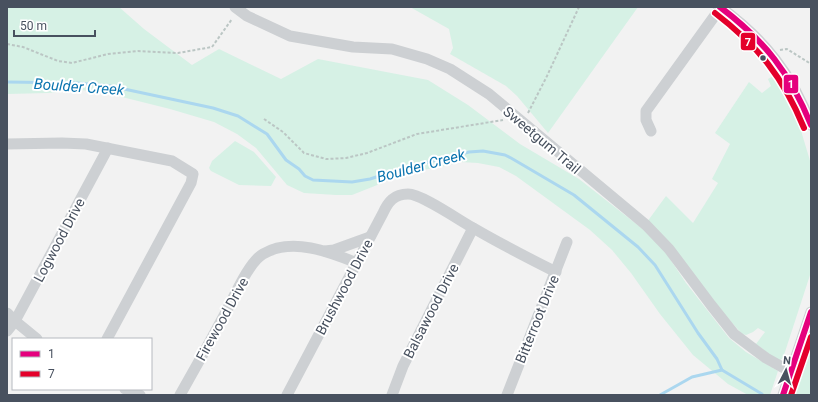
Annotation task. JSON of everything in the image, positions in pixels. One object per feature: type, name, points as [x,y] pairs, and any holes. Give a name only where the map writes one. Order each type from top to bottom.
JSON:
[{"type":"street","points":[[651,130],[646,120],[646,111],[720,7],[747,28],[769,51],[792,83],[811,125]]},
{"type":"street","name":"Sweetgum Trail","points":[[238,8],[247,16],[290,36],[353,47],[392,49],[427,59],[450,69],[489,94],[646,225],[669,249],[714,310],[737,336],[766,358],[791,372]]},
{"type":"street","points":[[7,145],[62,143],[86,144],[172,161],[193,174],[191,183],[109,338]]},
{"type":"street","name":"Logwood Drive","points":[[7,331],[11,317],[108,148]]},
{"type":"street","name":"Brushwood Drive","points":[[287,395],[390,201],[402,194],[413,194],[419,196],[473,228]]},
{"type":"street","points":[[473,228],[556,272]]},
{"type":"street","name":"Balsawood Drive","points":[[392,395],[403,366],[473,228]]},
{"type":"street","points":[[325,251],[334,250],[370,238]]},
{"type":"street","name":"Bitterroot Drive","points":[[507,395],[567,242]]},
{"type":"street","name":"Firewood Drive","points":[[180,395],[252,265],[259,257],[280,248],[295,247],[325,251]]},
{"type":"street","points":[[325,251],[357,262]]},
{"type":"street","points":[[783,395],[811,312]]},
{"type":"street","points":[[11,317],[36,338]]},
{"type":"street","points":[[128,390],[140,395]]},
{"type":"path","points":[[264,119],[283,132],[304,153],[326,159],[346,158],[366,153],[417,134],[519,120],[550,69],[580,7]]},
{"type":"path","points":[[7,44],[23,47],[58,61],[72,63],[108,54],[138,51],[178,54],[212,47],[238,8]]},
{"type":"path","points":[[769,51],[787,49],[811,64]]},
{"type":"green space","points":[[7,7],[119,7],[144,29],[192,65],[219,49],[281,79],[318,59],[428,80],[468,105],[520,144],[579,179],[644,230],[664,250],[686,283],[729,338],[746,352],[778,371],[770,395],[748,395],[728,384],[693,355],[612,250],[590,230],[516,176],[499,167],[478,163],[460,162],[410,172],[352,195],[304,193],[287,185],[256,148],[237,134],[214,122],[102,92],[80,90],[48,93],[7,94]]},
{"type":"green space","points":[[410,7],[638,7],[548,133],[517,96],[506,86],[450,54],[453,48],[449,29]]},
{"type":"green space","points":[[773,76],[799,124],[811,164],[811,272],[783,358],[779,361],[756,344],[765,332],[758,328],[746,335],[742,334],[647,222],[666,196],[693,223],[718,183],[712,179],[730,144],[715,133],[749,82],[762,93],[771,86],[768,79]]},
{"type":"green space","points":[[235,141],[254,152],[276,177],[271,186],[239,185],[211,171],[209,168],[212,161]]},
{"type":"green space","points":[[811,344],[811,395],[794,395]]},
{"type":"waterway","name":"Boulder Creek","points":[[7,82],[77,83],[110,86],[213,108],[238,116],[267,134],[286,160],[299,169],[305,176],[313,180],[352,182],[370,179],[401,169],[469,152],[483,151],[505,155],[574,195],[638,247],[655,265],[698,333],[717,359],[722,370],[762,394]]},
{"type":"waterway","points":[[660,395],[692,377],[722,370]]},
{"type":"transit line","name":"1","points":[[720,7],[750,32],[774,59],[794,89],[811,125]]},
{"type":"transit line","name":"7","points":[[715,13],[745,38],[768,64],[787,93],[804,128]]},
{"type":"transit line","name":"1","points":[[783,395],[811,312]]},
{"type":"transit line","name":"7","points":[[791,395],[811,337]]}]
